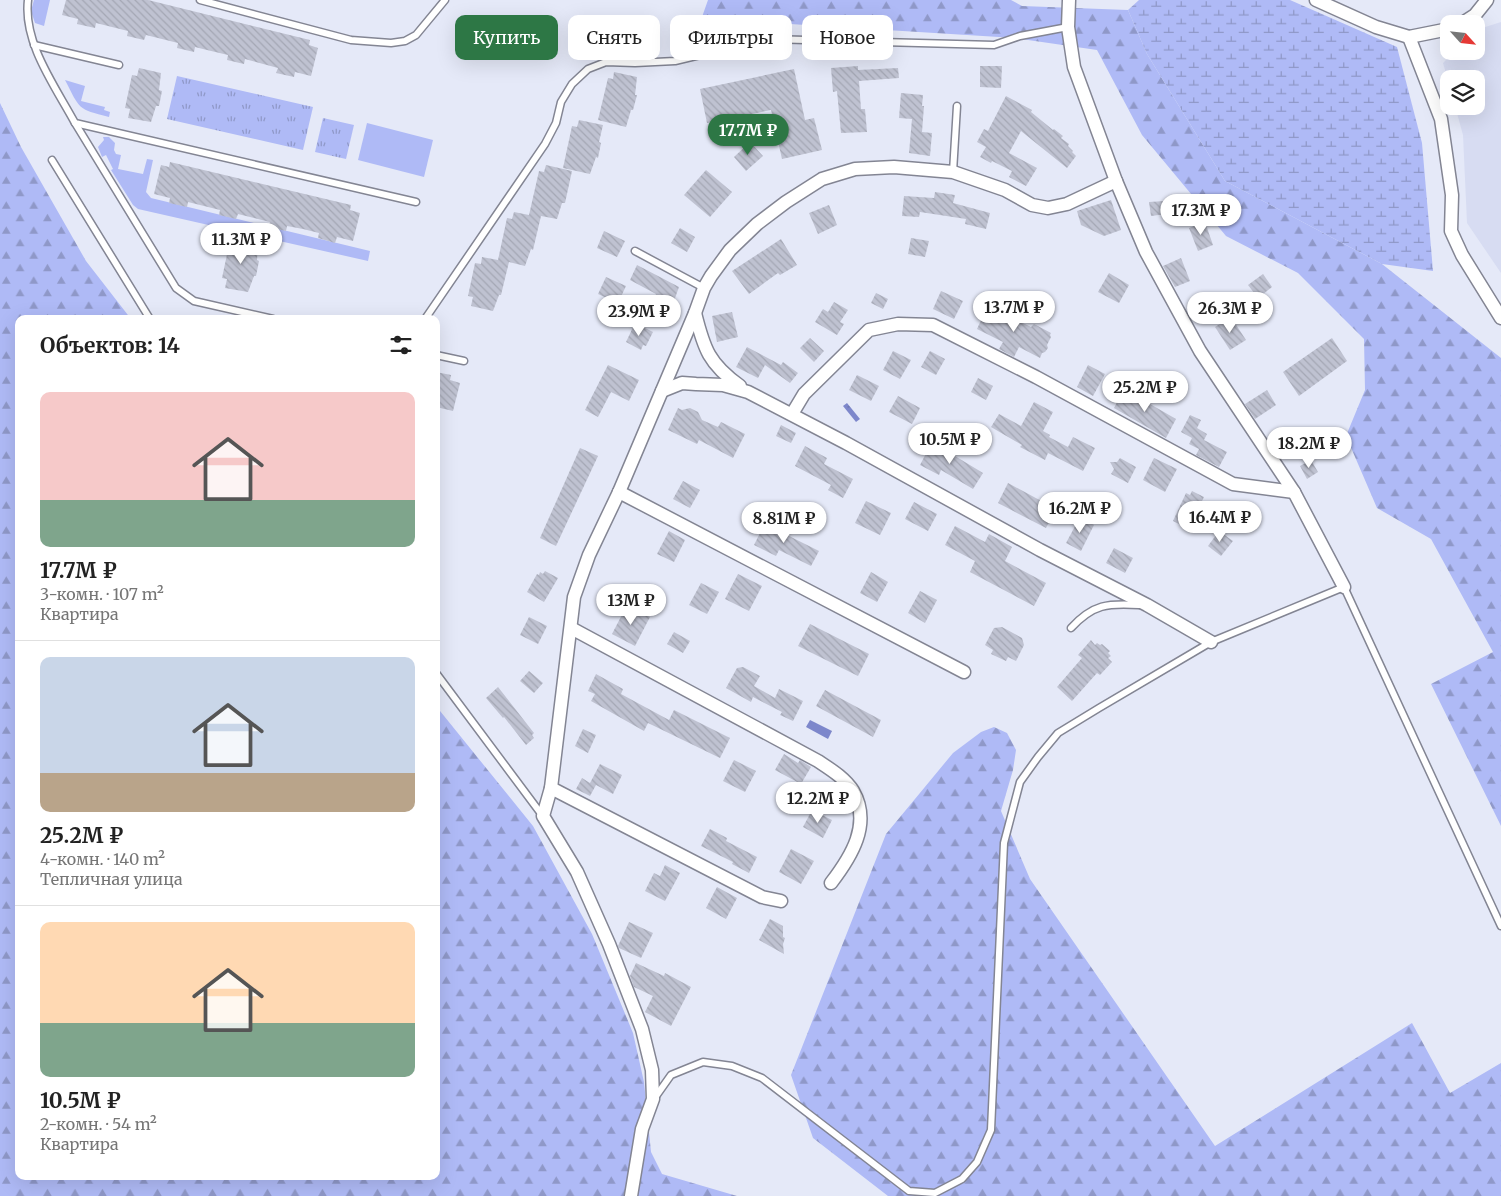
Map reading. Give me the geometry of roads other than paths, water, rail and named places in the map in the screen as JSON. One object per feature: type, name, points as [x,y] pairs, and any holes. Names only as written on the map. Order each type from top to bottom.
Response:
[{"type":"street","points":[[1069,0],[1069,23],[1074,67],[1116,181],[1146,252],[1200,351],[1294,492],[1344,587]]},
{"type":"street","points":[[1316,0],[1376,27],[1409,37],[1440,31]]},
{"type":"street","points":[[1475,15],[1487,0]]},
{"type":"street","points":[[1409,37],[1441,119],[1452,195],[1451,231],[1462,255],[1501,318]]},
{"type":"street","points":[[631,1196],[642,1129],[653,1100],[652,1070],[642,1029],[609,944],[577,872],[543,816],[550,788],[574,597],[589,555],[619,492],[704,288],[730,250],[758,224],[786,202],[822,179],[855,168],[894,167],[953,172],[1004,190],[1032,206],[1048,208],[1067,204],[1116,181]]},
{"type":"street","points":[[695,313],[705,349],[715,364],[725,376],[748,392],[792,414],[1040,550],[1147,605],[1211,642]]},
{"type":"street","points":[[792,414],[804,394],[869,330],[898,324],[933,325],[1036,377],[1233,484],[1294,492]]},
{"type":"street","points":[[662,391],[672,386],[689,383],[723,384],[748,392]]},
{"type":"street","points":[[619,492],[964,672]]},
{"type":"street","points":[[570,628],[818,760],[836,773],[853,790],[861,811],[860,830],[854,848],[831,883]]},
{"type":"street","points":[[550,788],[762,897],[781,901]]},
{"type":"lane","points":[[28,0],[28,22],[34,46],[75,123],[176,288],[194,301],[255,315]]},
{"type":"lane","points":[[200,0],[351,40],[391,44],[405,41],[416,35],[445,0]]},
{"type":"lane","points":[[428,315],[545,144],[556,123],[561,102],[572,84],[588,70],[606,62],[635,64],[675,61],[768,39],[994,45],[1069,23]]},
{"type":"lane","points":[[34,46],[119,65]]},
{"type":"lane","points":[[953,172],[957,106]]},
{"type":"lane","points":[[75,123],[416,202]]},
{"type":"lane","points":[[52,160],[148,315]]},
{"type":"lane","points":[[635,251],[704,288]]},
{"type":"lane","points":[[440,356],[464,361]]},
{"type":"lane","points":[[653,1100],[671,1075],[703,1062],[732,1066],[762,1078],[910,1191],[935,1193],[962,1179],[977,1162],[991,1130],[1004,843],[1020,782],[1058,733],[1211,642],[1344,587],[1501,926]]},
{"type":"lane","points":[[1071,628],[1081,617],[1100,607],[1114,603],[1147,605]]},
{"type":"lane","points":[[440,679],[543,816]]},
{"type":"water","points":[[847,403],[860,419],[856,422],[843,406]]},
{"type":"water","points":[[810,720],[832,731],[828,739],[806,727]]}]
